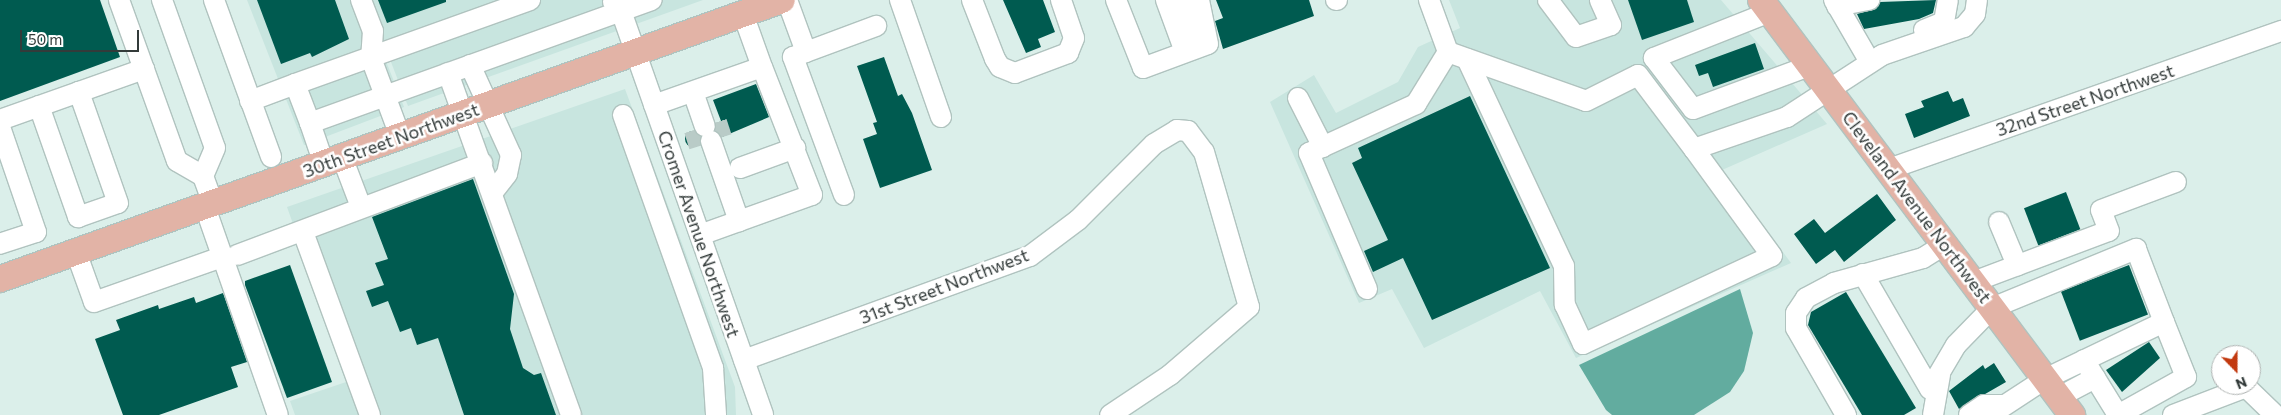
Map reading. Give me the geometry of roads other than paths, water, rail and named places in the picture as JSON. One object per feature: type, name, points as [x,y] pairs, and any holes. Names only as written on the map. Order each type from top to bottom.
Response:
[{"type":"main road","name":"30th Street Northwest","points":[[0,279],[782,0]]},
{"type":"main road","name":"Cleveland Avenue Northwest","points":[[1766,6],[1830,89],[2062,404]]},
{"type":"street","points":[[119,0],[177,161],[203,176]]},
{"type":"street","points":[[162,0],[215,148],[203,176],[209,205],[229,256],[278,415]]},
{"type":"street","points":[[214,0],[271,157]]},
{"type":"street","points":[[361,0],[372,31],[371,58],[400,136]]},
{"type":"street","points":[[250,101],[530,0]]},
{"type":"street","points":[[310,123],[470,65],[616,6],[652,0]]},
{"type":"street","points":[[787,0],[806,52]]},
{"type":"street","points":[[900,0],[941,118]]},
{"type":"street","points":[[972,0],[995,59],[1000,67],[1015,73],[1068,53],[1074,38],[1061,0]]},
{"type":"street","points":[[1116,0],[1143,68],[1196,48]]},
{"type":"street","points":[[1166,0],[1196,48]]},
{"type":"street","points":[[1175,0],[1196,48]]},
{"type":"street","points":[[1183,0],[1196,48]]},
{"type":"street","points":[[1192,0],[1196,48]]},
{"type":"street","points":[[1196,48],[1200,0]]},
{"type":"street","points":[[1429,0],[1564,266],[1566,305],[1583,344],[1772,256],[1638,75],[1586,101],[1457,55]]},
{"type":"street","points":[[1548,0],[1576,37],[1611,25],[1600,0]]},
{"type":"street","points":[[1835,3],[1869,0]]},
{"type":"street","points":[[1942,24],[1949,12],[1948,0]]},
{"type":"street","points":[[1876,59],[1885,42],[1959,18],[1965,0]]},
{"type":"street","points":[[1694,149],[1787,118],[1876,59],[1964,27],[1975,14],[1977,0]]},
{"type":"street","points":[[1835,3],[1876,59]]},
{"type":"street","name":"Cromer Avenue Northwest","points":[[616,6],[635,52],[763,415]]},
{"type":"street","points":[[1766,6],[1654,58],[1693,109],[1812,65]]},
{"type":"street","points":[[700,235],[812,195],[743,14]]},
{"type":"street","points":[[844,195],[793,57],[876,26]]},
{"type":"street","name":"32nd Street Northwest","points":[[1888,169],[2281,31]]},
{"type":"street","points":[[1683,46],[1679,68],[1694,94],[1704,95],[1749,78],[1764,82]]},
{"type":"street","points":[[1367,288],[1309,153],[1416,104],[1457,55]]},
{"type":"street","points":[[470,65],[511,155],[507,174],[494,192]]},
{"type":"street","points":[[654,105],[762,66]]},
{"type":"street","points":[[0,120],[144,69]]},
{"type":"street","points":[[448,73],[494,192],[571,415]]},
{"type":"street","points":[[295,84],[310,123],[361,208]]},
{"type":"street","points":[[39,106],[78,217],[110,206],[118,203],[79,92]]},
{"type":"street","points":[[693,92],[739,221]]},
{"type":"street","points":[[1298,98],[1322,147]]},
{"type":"street","points":[[623,116],[713,368],[716,415]]},
{"type":"street","points":[[0,126],[36,232],[0,244]]},
{"type":"street","name":"31st Street Northwest","points":[[744,360],[1030,256],[1078,220],[1163,137],[1177,130],[1194,134],[1216,186],[1249,307],[1170,375],[1110,415]]},
{"type":"street","points":[[740,168],[795,148]]},
{"type":"street","points":[[76,252],[94,302],[303,232],[361,208],[482,163]]},
{"type":"street","points":[[1973,282],[2109,231],[2101,210],[2176,182]]},
{"type":"street","points":[[1999,222],[2017,265]]},
{"type":"street","points":[[303,232],[370,415]]},
{"type":"street","points":[[1846,415],[1796,328],[1796,313],[1806,298],[1862,274],[1924,258],[1945,244]]},
{"type":"street","points":[[1928,415],[1930,389],[1941,370],[1956,345],[1992,308],[2136,249],[2186,377],[2118,415],[2084,360]]},
{"type":"street","points":[[1862,274],[1930,389]]},
{"type":"street","points":[[2062,404],[2084,360],[2164,322]]},
{"type":"street","points":[[1933,415],[1941,370]]},
{"type":"street","points":[[1968,415],[1984,405],[1998,410],[2062,404],[2095,378]]},
{"type":"street","points":[[2173,415],[2246,387],[2275,415]]},
{"type":"street","points":[[2196,415],[2242,400],[2252,404],[2260,415]]},
{"type":"tunnel","points":[[717,122],[722,137]]},
{"type":"tunnel","points":[[694,130],[699,146]]}]
